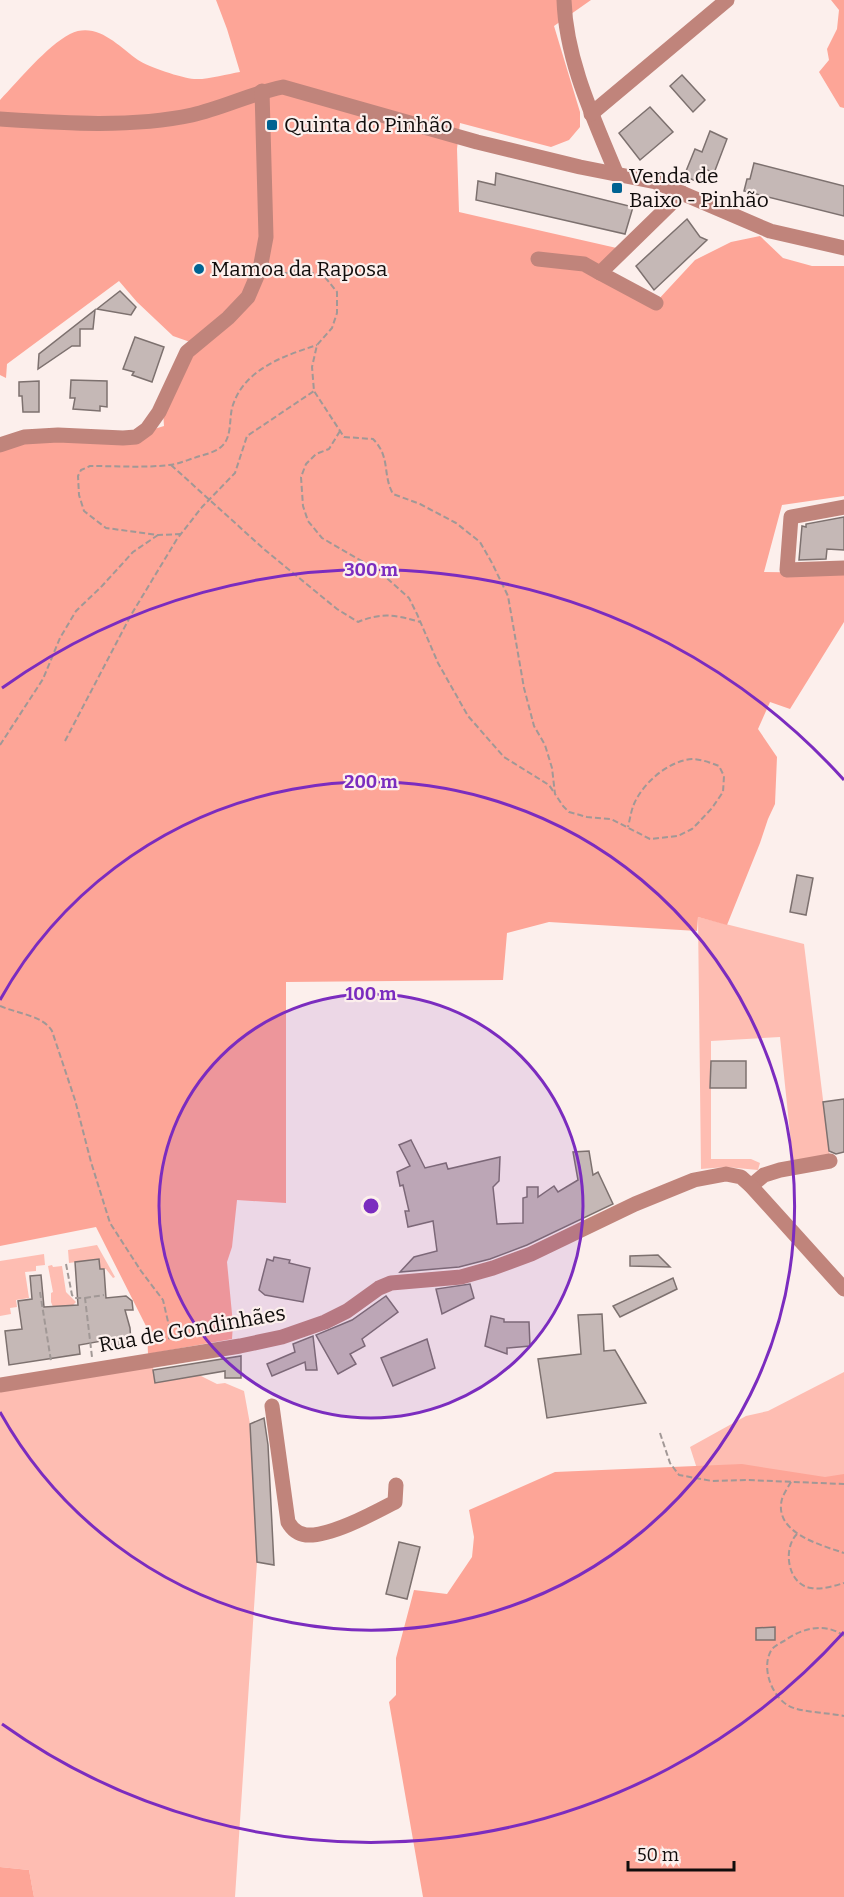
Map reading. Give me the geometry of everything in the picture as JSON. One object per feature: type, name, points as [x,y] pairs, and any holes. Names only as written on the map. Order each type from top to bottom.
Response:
[{"type":"street","points":[[564,0],[565,24],[591,114],[617,174]]},
{"type":"street","points":[[591,114],[727,0]]},
{"type":"street","points":[[0,119],[73,123],[166,119],[194,114],[262,91],[283,87],[477,142],[656,182],[770,231],[844,248]]},
{"type":"street","points":[[0,445],[24,437],[58,435],[136,437],[147,429],[159,412],[187,352],[248,297],[260,269],[266,237],[262,91]]},
{"type":"street","points":[[600,273],[682,193]]},
{"type":"street","points":[[538,259],[584,264],[656,303]]},
{"type":"street","points":[[844,507],[791,517],[787,570],[844,568]]},
{"type":"street","points":[[751,1186],[764,1175],[830,1161]]},
{"type":"street","name":"Rua de Gondinhães","points":[[0,1385],[282,1337],[325,1323],[347,1311],[367,1295],[391,1283],[461,1277],[493,1268],[531,1254],[635,1204],[694,1180],[726,1174],[741,1177],[751,1186],[844,1289]]},
{"type":"street","points":[[273,1406],[288,1522],[298,1533],[304,1535],[323,1533],[378,1511],[395,1502],[396,1485]]},
{"type":"path","points":[[256,281],[299,270],[324,276],[338,292],[338,313],[332,328],[317,345],[312,367],[314,391],[344,437],[373,440],[379,445],[384,452],[387,485],[393,494],[420,504],[456,523],[480,542],[492,562],[508,596],[524,688],[534,726],[545,745],[552,768],[555,794]]},
{"type":"path","points":[[181,534],[158,535],[106,528],[84,510],[79,495],[78,476],[81,470],[90,466],[171,465],[212,453],[222,447],[228,435],[233,407],[240,391],[251,376],[283,356],[317,345]]},
{"type":"path","points":[[65,741],[130,615],[181,534],[235,473],[247,436],[314,391]]},
{"type":"path","points":[[340,431],[329,449],[316,454],[306,464],[301,477],[303,506],[308,521],[322,538],[379,571],[408,598],[438,663],[468,716],[504,757],[549,785],[563,807],[569,812],[587,817],[611,819],[651,839],[678,836],[692,829],[712,808],[723,792],[724,776],[719,766],[692,759],[680,762],[661,772],[641,792],[634,804],[628,827]]},
{"type":"path","points":[[171,465],[265,550],[337,609],[358,622],[391,615],[421,622]]},
{"type":"path","points":[[0,745],[43,678],[60,638],[76,611],[133,552],[158,535]]},
{"type":"path","points":[[0,1006],[49,1024],[75,1100],[110,1223],[163,1300],[169,1326],[169,1357]]},
{"type":"path","points":[[66,1264],[72,1295],[75,1298],[104,1295]]},
{"type":"path","points":[[40,1292],[54,1375]]},
{"type":"path","points":[[85,1298],[93,1369]]},
{"type":"path","points":[[660,1433],[670,1463],[679,1475],[712,1481],[844,1484]]},
{"type":"path","points":[[791,1482],[782,1498],[787,1525],[797,1534],[844,1553]]},
{"type":"path","points":[[797,1534],[789,1553],[791,1569],[798,1582],[813,1589],[844,1583]]},
{"type":"path","points":[[844,1636],[836,1630],[814,1627],[791,1636],[773,1649],[768,1662],[769,1681],[776,1696],[790,1708],[844,1716]]},
{"type":"shaded area","points":[[216,0],[591,0],[554,26],[580,112],[580,127],[569,140],[551,147],[460,123],[457,149],[459,212],[621,249],[607,269],[657,301],[695,260],[731,242],[760,236],[783,258],[812,266],[844,266],[844,496],[782,505],[764,572],[844,573],[844,622],[790,709],[770,702],[758,729],[777,757],[775,804],[727,925],[698,917],[697,931],[549,922],[507,933],[503,980],[286,982],[286,1203],[237,1200],[232,1247],[227,1262],[233,1324],[232,1339],[148,1354],[147,1328],[96,1227],[0,1246],[0,442],[115,441],[164,426],[163,411],[193,343],[173,336],[137,302],[119,281],[7,364],[6,378],[0,375],[0,100],[61,39],[80,31],[98,33],[107,37],[143,63],[182,77],[211,78],[240,72]]},
{"type":"shaded area","points":[[831,0],[844,0],[844,108],[840,107],[819,72],[829,60],[827,49],[837,29],[839,10]]},
{"type":"shaded area","points":[[698,917],[804,944],[830,1157],[793,1162],[780,1037],[711,1041],[711,1159],[751,1159],[760,1163],[758,1170],[726,1167],[701,1169]]},
{"type":"shaded area","points":[[97,1245],[115,1277],[113,1278],[106,1269],[100,1269],[99,1259],[69,1263],[68,1250]]},
{"type":"shaded area","points":[[44,1254],[45,1265],[36,1266],[36,1271],[25,1272],[29,1298],[16,1300],[17,1307],[10,1308],[11,1314],[0,1316],[0,1261]]},
{"type":"shaded area","points":[[48,1266],[53,1267],[62,1266],[66,1292],[76,1302],[73,1305],[53,1307],[51,1293],[53,1292]]},
{"type":"shaded area","points":[[153,1367],[155,1383],[199,1375],[217,1384],[225,1383],[244,1391],[250,1424],[257,1562],[235,1897],[34,1897],[29,1870],[0,1867],[0,1392]]},
{"type":"shaded area","points":[[844,1372],[844,1478],[699,1475],[690,1447],[746,1416],[768,1411]]},
{"type":"shaded area","points":[[742,1464],[825,1477],[844,1474],[844,1897],[423,1897],[389,1702],[396,1695],[396,1658],[414,1590],[447,1594],[472,1557],[474,1537],[469,1510],[555,1472]]},
{"type":"shaded area","points":[[0,1867],[29,1870],[34,1897],[0,1897]]},
{"type":"building","points":[[682,75],[705,100],[693,112],[670,86]]},
{"type":"building","points":[[650,107],[673,132],[640,160],[619,133]]},
{"type":"building","points":[[710,131],[727,139],[714,173],[703,168],[698,182],[684,176],[695,149],[702,152]]},
{"type":"building","points":[[754,163],[844,186],[844,216],[744,191]]},
{"type":"building","points":[[496,173],[633,207],[625,234],[476,200],[478,181],[495,185]]},
{"type":"building","points":[[687,219],[700,237],[707,240],[654,290],[636,266]]},
{"type":"building","points":[[120,291],[136,307],[131,315],[97,309]]},
{"type":"building","points":[[95,310],[93,329],[80,329],[80,346],[72,346],[38,369],[39,354]]},
{"type":"building","points":[[135,337],[164,347],[152,382],[123,369]]},
{"type":"building","points":[[71,380],[107,381],[107,407],[100,406],[100,411],[73,409],[75,398],[70,398]]},
{"type":"building","points":[[39,381],[39,412],[23,412],[22,396],[19,396],[19,382]]},
{"type":"building","points":[[844,517],[844,550],[827,549],[826,559],[799,560],[802,526],[806,527],[806,524]]},
{"type":"building","points":[[797,875],[813,878],[806,915],[790,912]]},
{"type":"building","points":[[711,1061],[746,1061],[746,1088],[710,1088]]},
{"type":"building","points":[[844,1099],[844,1152],[836,1154],[829,1151],[823,1102]]},
{"type":"building","points":[[411,1140],[425,1168],[446,1163],[448,1169],[500,1157],[499,1181],[493,1187],[497,1224],[523,1223],[523,1198],[527,1197],[527,1187],[538,1187],[538,1197],[554,1186],[558,1192],[578,1180],[573,1152],[589,1151],[593,1175],[598,1172],[613,1204],[527,1245],[490,1259],[459,1267],[400,1272],[414,1257],[437,1251],[433,1221],[408,1227],[405,1211],[409,1211],[403,1185],[400,1186],[397,1172],[410,1166],[399,1145]]},
{"type":"building","points":[[658,1255],[670,1267],[630,1266],[630,1256]]},
{"type":"building","points":[[274,1257],[290,1260],[289,1263],[310,1268],[303,1302],[265,1295],[259,1290],[267,1259],[273,1261]]},
{"type":"building","points":[[99,1259],[100,1269],[104,1269],[106,1298],[126,1296],[132,1301],[133,1310],[125,1310],[131,1343],[108,1347],[107,1340],[79,1345],[80,1354],[9,1365],[5,1331],[22,1329],[18,1301],[32,1299],[30,1276],[41,1275],[44,1307],[78,1305],[75,1262]]},
{"type":"building","points":[[673,1278],[677,1289],[620,1317],[613,1306]]},
{"type":"building","points":[[470,1284],[474,1298],[442,1314],[436,1289]]},
{"type":"building","points":[[386,1296],[398,1312],[362,1339],[365,1346],[350,1354],[356,1364],[338,1374],[316,1335],[352,1320]]},
{"type":"building","points":[[602,1314],[604,1351],[615,1350],[646,1403],[547,1418],[538,1359],[581,1354],[578,1315]]},
{"type":"building","points":[[491,1316],[504,1319],[504,1322],[529,1322],[530,1346],[507,1348],[507,1354],[485,1346]]},
{"type":"building","points":[[313,1336],[317,1370],[306,1370],[305,1362],[272,1376],[267,1364],[295,1352],[293,1344]]},
{"type":"building","points":[[427,1339],[435,1368],[393,1386],[381,1358]]},
{"type":"building","points":[[241,1356],[241,1378],[225,1378],[225,1371],[155,1383],[153,1370]]},
{"type":"building","points":[[264,1418],[268,1445],[274,1565],[257,1562],[250,1424]]},
{"type":"building","points":[[399,1542],[420,1547],[407,1599],[386,1594]]},
{"type":"building","points":[[775,1627],[775,1640],[756,1640],[756,1628]]},
{"type":"place","name":"Quinta do Pinhão","points":[[272,125]]},
{"type":"place","name":"Venda de Baixo - Pinhão","points":[[617,188]]},
{"type":"place","name":"Mamoa da Raposa","points":[[199,269]]}]
